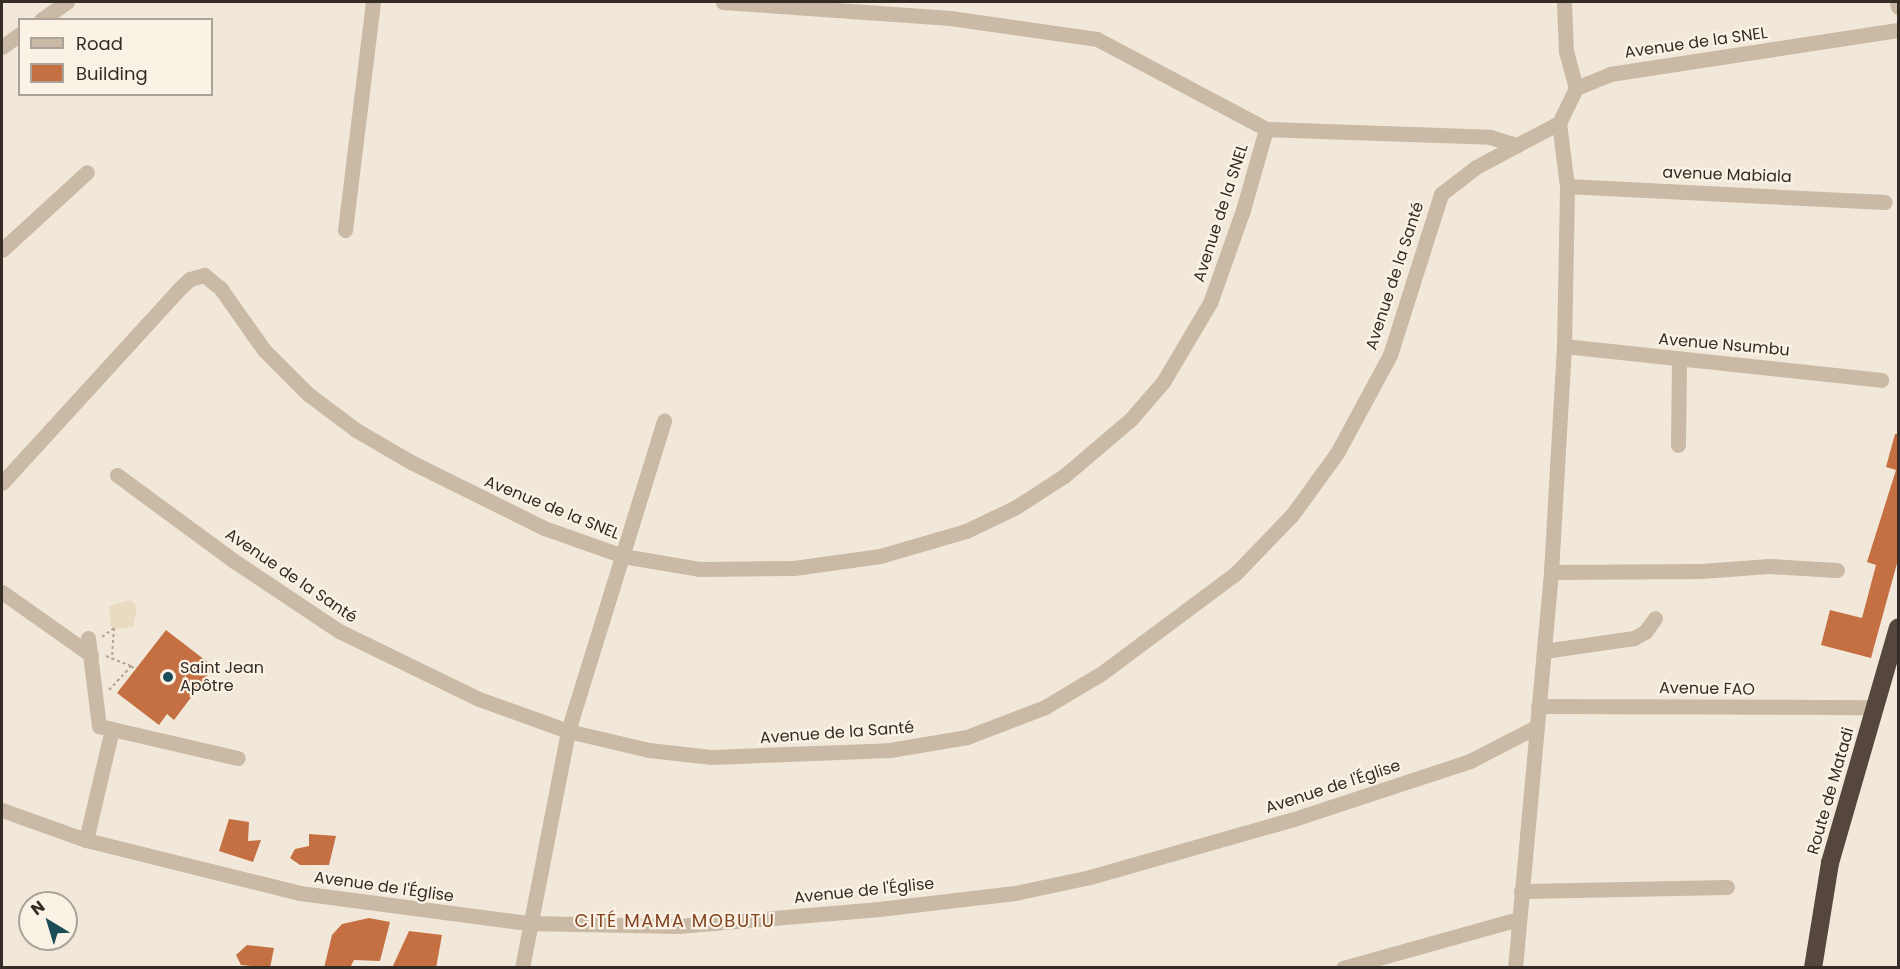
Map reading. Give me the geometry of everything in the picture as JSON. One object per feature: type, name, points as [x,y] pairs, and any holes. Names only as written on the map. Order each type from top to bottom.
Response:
[{"type":"highway","name":"Route de Matadi","points":[[1813,967],[1830,863],[1899,628]]},
{"type":"street","points":[[44,18],[67,2]]},
{"type":"street","points":[[345,230],[373,2]]},
{"type":"street","points":[[723,2],[950,18],[1097,39],[1266,129]]},
{"type":"street","points":[[1515,968],[1551,572],[1563,346],[1567,186],[1559,123],[1576,88],[1566,51],[1564,2]]},
{"type":"street","points":[[1897,2],[1899,7]]},
{"type":"street","name":"Avenue de la SNEL","points":[[1576,88],[1610,74],[1899,30]]},
{"type":"street","points":[[2,47],[18,35]]},
{"type":"street","points":[[1517,144],[1559,123]]},
{"type":"street","name":"Avenue de la SNEL","points":[[2,483],[178,290],[190,279],[204,275],[221,289],[264,350],[308,394],[356,430],[476,496],[544,528],[623,556],[699,569],[794,568],[880,556],[966,531],[1016,507],[1065,476],[1131,419],[1163,382],[1196,329],[1223,272],[1266,129],[1490,137],[1517,144]]},
{"type":"street","name":"Avenue de la Santé","points":[[117,475],[234,561],[339,631],[479,699],[568,731],[649,750],[711,757],[891,750],[967,737],[1045,706],[1102,673],[1234,574],[1292,515],[1337,453],[1384,366],[1415,286],[1441,194],[1476,167],[1517,144]]},
{"type":"street","points":[[2,250],[87,172]]},
{"type":"street","name":"avenue Mabiala","points":[[1567,186],[1884,202]]},
{"type":"street","name":"Avenue Nsumbu","points":[[1563,346],[1881,380]]},
{"type":"street","points":[[1678,445],[1679,360]]},
{"type":"street","points":[[522,968],[528,923],[568,731],[664,420]]},
{"type":"street","points":[[1551,572],[1701,571],[1769,566],[1837,570]]},
{"type":"street","points":[[2,592],[91,655]]},
{"type":"street","points":[[1544,651],[1634,639],[1645,632],[1655,618]]},
{"type":"street","points":[[88,638],[99,726],[238,758]]},
{"type":"street","name":"Avenue FAO","points":[[1538,706],[1875,707]]},
{"type":"street","name":"Avenue de l'Église","points":[[2,810],[86,840],[300,893],[528,923],[678,926],[879,909],[1015,892],[1090,877],[1294,819],[1470,761],[1536,728]]},
{"type":"street","points":[[86,840],[112,729]]},
{"type":"street","points":[[1521,891],[1727,887]]},
{"type":"street","points":[[1343,968],[1519,920]]},
{"type":"path","points":[[88,638],[103,637],[114,628],[112,658]]},
{"type":"path","points":[[91,655],[112,658],[135,669]]},
{"type":"path","points":[[106,699],[105,689],[112,690],[131,666]]},
{"type":"shaded area","points":[[131,600],[137,606],[133,627],[115,629],[111,626],[109,606]]},
{"type":"building","points":[[1895,434],[1899,434],[1899,556],[1871,658],[1821,645],[1830,610],[1862,618],[1876,565],[1867,562],[1896,470],[1886,467]]},
{"type":"building","name":"Saint Jean Apôtre","points":[[166,630],[214,667],[174,720],[167,714],[159,725],[117,693]]},
{"type":"building","points":[[229,819],[249,822],[248,841],[261,840],[253,862],[219,851]]},
{"type":"building","points":[[309,834],[336,836],[329,865],[300,865],[290,858],[295,849],[309,846]]},
{"type":"building","points":[[369,918],[390,922],[380,961],[354,960],[350,968],[324,968],[332,935],[342,924]]},
{"type":"building","points":[[409,931],[442,935],[436,968],[392,968]]},
{"type":"building","points":[[247,945],[274,948],[270,968],[241,965],[236,955]]},
{"type":"place","name":"Saint Jean Apôtre","points":[[168,677]]},
{"type":"district","name":"CITÉ MAMA MOBUTU","points":[[675,921]]}]
